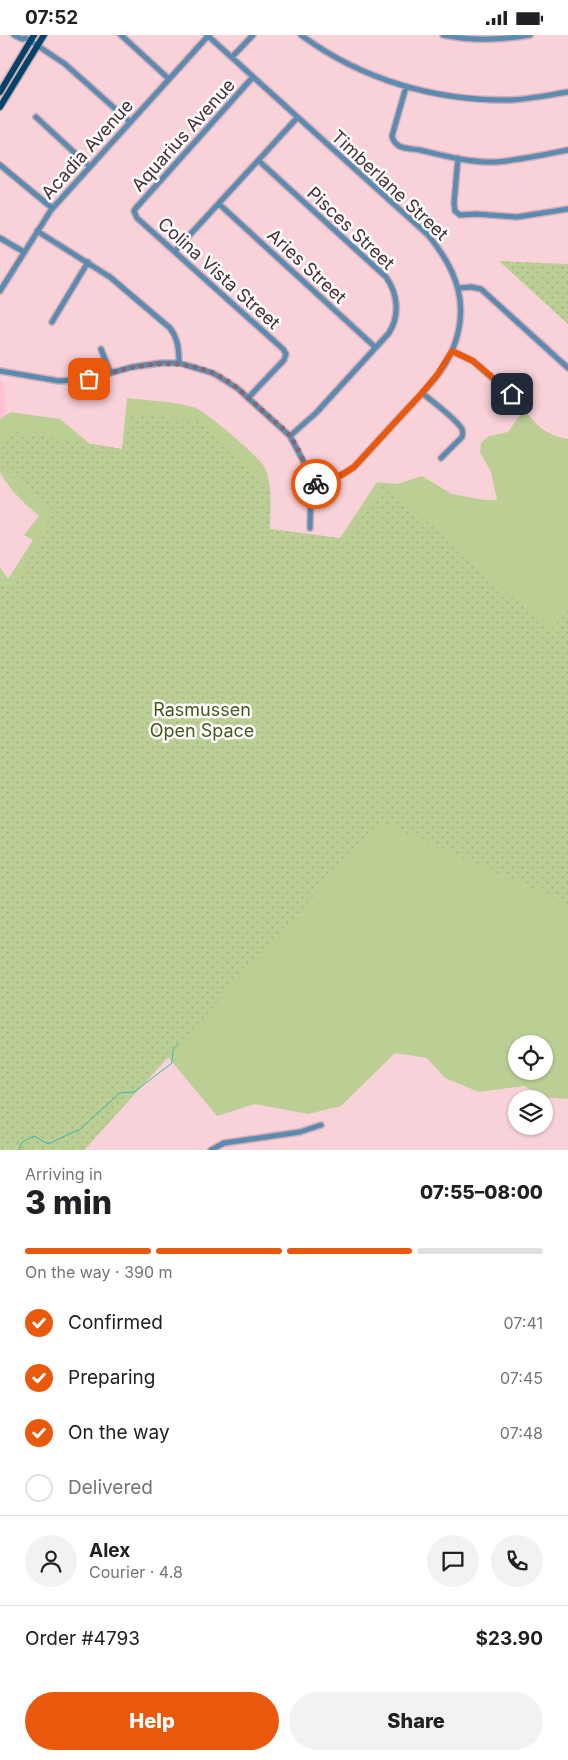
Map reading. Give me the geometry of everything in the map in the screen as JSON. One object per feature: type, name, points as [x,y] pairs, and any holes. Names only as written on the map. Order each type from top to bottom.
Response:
[{"type":"main road","points":[[0,107],[44,35]]},
{"type":"main road","points":[[0,92],[29,37]]},
{"type":"street","points":[[14,35],[22,39],[29,37],[66,64],[130,122]]},
{"type":"street","points":[[121,35],[169,79]]},
{"type":"street","name":"Acadia Avenue","points":[[0,291],[52,208],[208,35]]},
{"type":"street","name":"Timberlane Street","points":[[208,35],[428,235],[442,252],[452,270],[458,288],[461,311],[458,332],[452,351],[437,375],[354,467],[330,481],[312,485]]},
{"type":"street","points":[[232,57],[253,35]]},
{"type":"street","points":[[300,35],[350,65],[406,87],[439,95],[504,99],[532,98],[568,92]]},
{"type":"street","points":[[444,35],[485,39],[530,35]]},
{"type":"street","name":"Aquarius Avenue","points":[[134,211],[254,77]]},
{"type":"street","points":[[406,87],[392,134],[392,140],[400,147],[458,159],[495,162],[568,150]]},
{"type":"street","points":[[36,117],[90,167]]},
{"type":"street","points":[[175,251],[298,118]]},
{"type":"street","points":[[458,159],[454,203],[456,211],[460,215],[476,214],[517,217],[568,209]]},
{"type":"street","name":"Pisces Street","points":[[258,161],[386,277],[392,286],[396,309],[394,325],[376,347],[316,413],[290,437]]},
{"type":"street","points":[[0,165],[52,208]]},
{"type":"street","name":"Aries Street","points":[[219,204],[376,347]]},
{"type":"street","name":"Colina Vista Street","points":[[134,211],[137,218],[283,349],[286,354],[284,361],[248,398]]},
{"type":"street","points":[[37,231],[88,262],[125,289],[170,328],[176,336],[179,349],[179,363]]},
{"type":"street","points":[[0,238],[24,253]]},
{"type":"street","points":[[52,322],[88,262]]},
{"type":"street","points":[[458,288],[471,287],[481,289],[568,368]]},
{"type":"street","points":[[101,349],[110,373]]},
{"type":"street","points":[[452,351],[473,361],[512,394]]},
{"type":"street","points":[[0,371],[59,381],[75,381],[132,367],[161,363],[179,363],[214,373],[237,388],[290,437],[308,470],[312,485],[310,528]]},
{"type":"street","points":[[422,393],[455,422],[463,433],[462,437],[441,458]]},
{"type":"street","points":[[211,1150],[224,1143],[300,1132],[321,1125]]},
{"type":"shaded area","points":[[0,381],[3,382],[7,416],[0,445]]},
{"type":"green space","points":[[499,261],[568,264],[568,324]]},
{"type":"green space","name":"Rasmussen Open Space","points":[[127,398],[196,408],[233,436],[262,463],[268,475],[270,490],[270,529],[340,538],[377,482],[397,484],[422,476],[452,494],[485,500],[497,500],[491,472],[480,452],[481,443],[489,436],[508,432],[524,410],[543,429],[553,435],[568,439],[568,1099],[553,1098],[553,1090],[531,1090],[524,1086],[479,1092],[445,1078],[427,1058],[395,1053],[341,1106],[308,1114],[255,1104],[217,1116],[168,1057],[84,1150],[0,1150],[0,567],[8,579],[33,540],[24,535],[39,516],[12,490],[0,472],[0,419],[11,412],[60,419],[90,444],[122,449]]},
{"type":"green space","name":"Rasmussen Open Space","points":[[132,413],[199,421],[270,488],[270,529],[345,539],[384,484],[550,630],[568,611],[568,904],[381,822],[84,1150],[0,1150],[0,586],[14,583],[46,531],[49,510],[0,466],[0,450],[13,431],[122,449]]},
{"type":"waterway","points":[[19,1150],[22,1142],[34,1136],[48,1144],[80,1129],[120,1093],[134,1092],[172,1063],[173,1050],[178,1044]]},
{"type":"way so far","points":[[89,379],[132,367],[161,363],[179,363],[214,373],[237,388],[290,437],[308,470],[312,485],[316,484]]},
{"type":"route","points":[[316,484],[330,481],[354,467],[422,393],[446,363],[452,351],[473,361],[512,394]]}]
